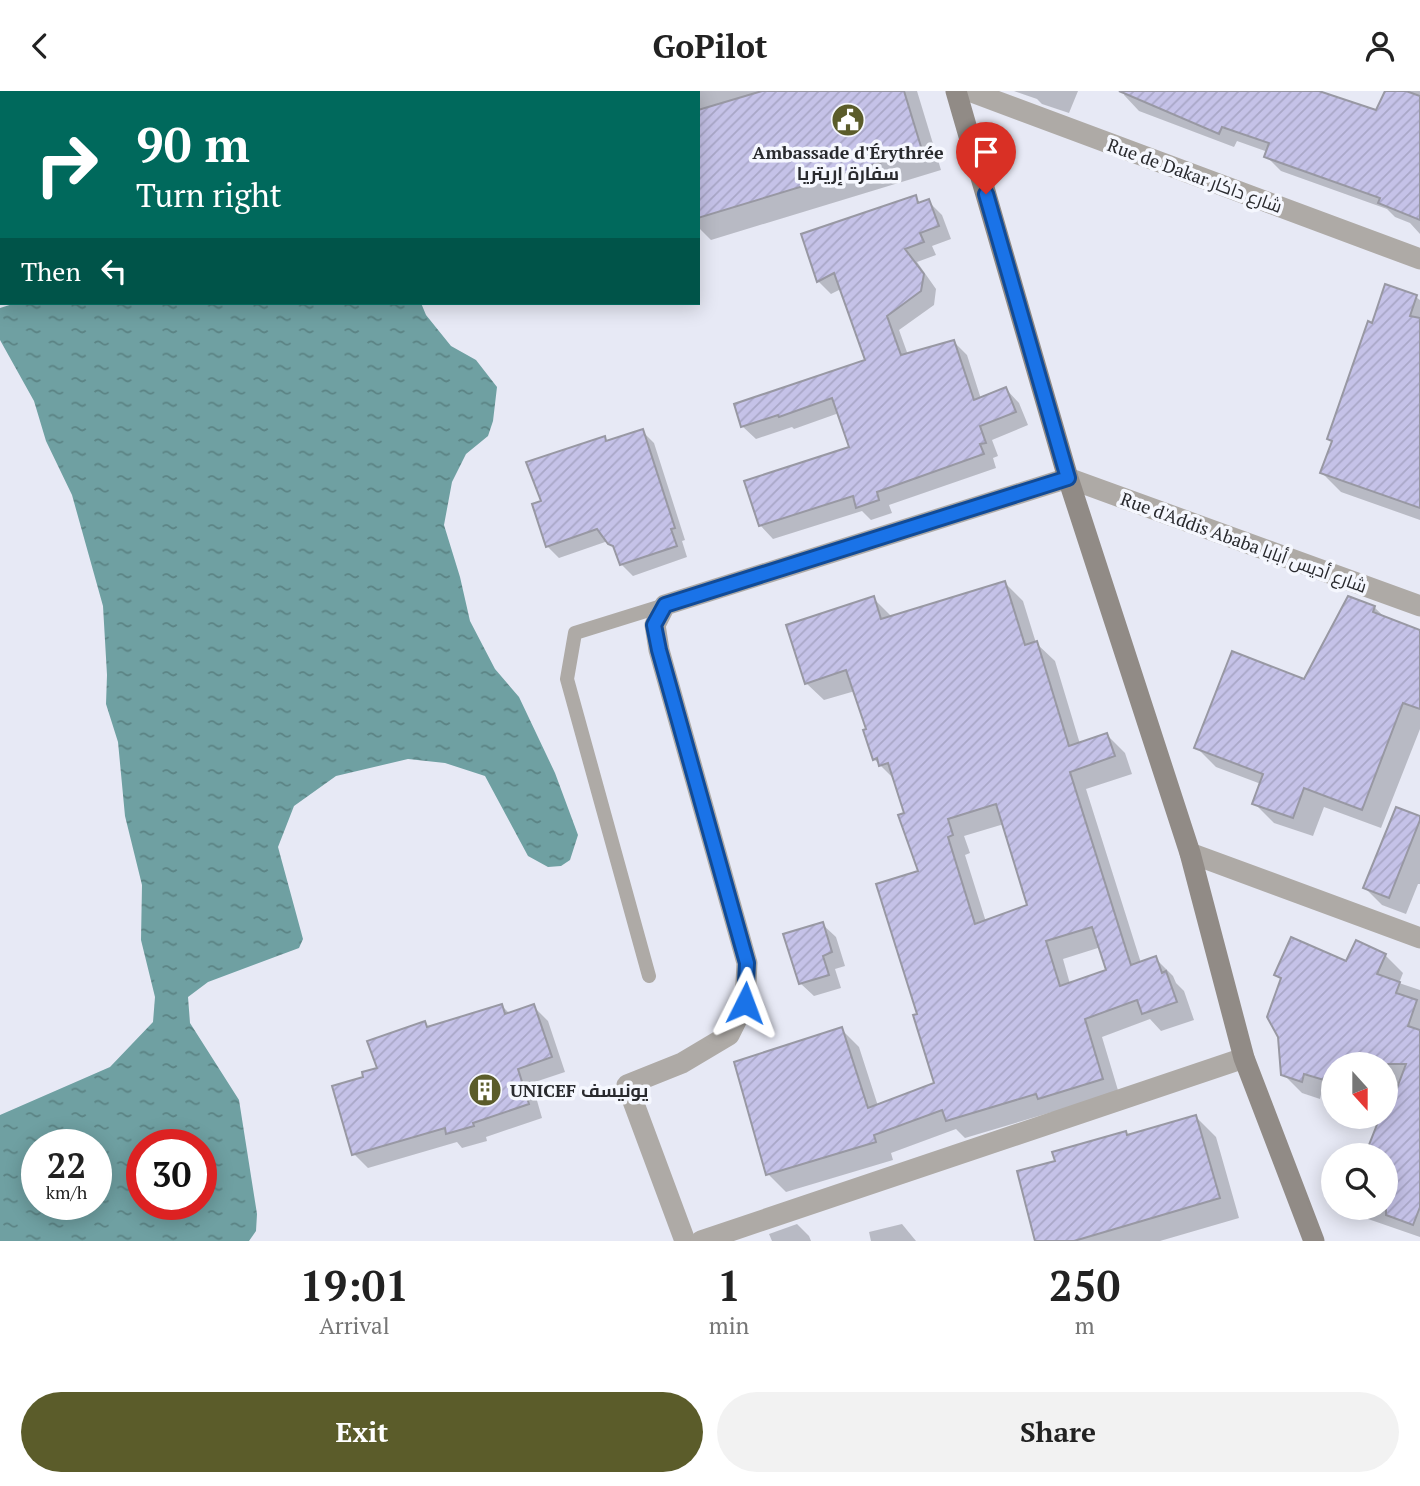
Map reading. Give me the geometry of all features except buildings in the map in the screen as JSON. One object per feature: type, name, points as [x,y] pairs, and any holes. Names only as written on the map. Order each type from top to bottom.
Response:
[{"type":"street","points":[[956,91],[1068,478],[1190,853],[1244,1058],[1314,1241]]},
{"type":"street","name":"Rue de Dakar شارع داكار","points":[[969,91],[1420,259]]},
{"type":"street","points":[[685,1241],[627,1085],[682,1063],[729,1035],[745,1003],[747,963],[654,625],[665,605],[1068,478]]},
{"type":"street","name":"Rue d'Addis Ababa شارع أديس أبابا","points":[[1068,478],[1420,606]]},
{"type":"street","points":[[1190,853],[1420,938]]},
{"type":"street","points":[[701,1241],[1244,1058]]},
{"type":"lane","points":[[649,976],[567,680],[575,633],[665,605]]},
{"type":"water","points":[[10,305],[422,305],[426,315],[451,346],[476,360],[497,387],[493,421],[488,436],[466,454],[452,482],[444,525],[470,621],[495,669],[519,697],[555,773],[578,835],[570,860],[561,866],[548,867],[528,856],[485,776],[445,763],[408,759],[336,776],[294,806],[278,847],[303,939],[299,948],[208,982],[188,997],[190,1023],[239,1100],[257,1214],[256,1231],[249,1241],[0,1241],[0,1115],[110,1067],[153,1022],[155,997],[141,940],[142,885],[125,816],[118,742],[106,704],[103,606],[72,495],[46,441],[34,401],[0,340],[0,308]]},
{"type":"place","name":"Ambassade d'Érythrée سفارة إريتريا","points":[[848,120]]},
{"type":"place","name":"UNICEF يونيسف","points":[[485,1090]]},
{"type":"route","points":[[745,1003],[747,963],[682,740],[654,625],[665,605],[1068,478],[986,194]]}]
